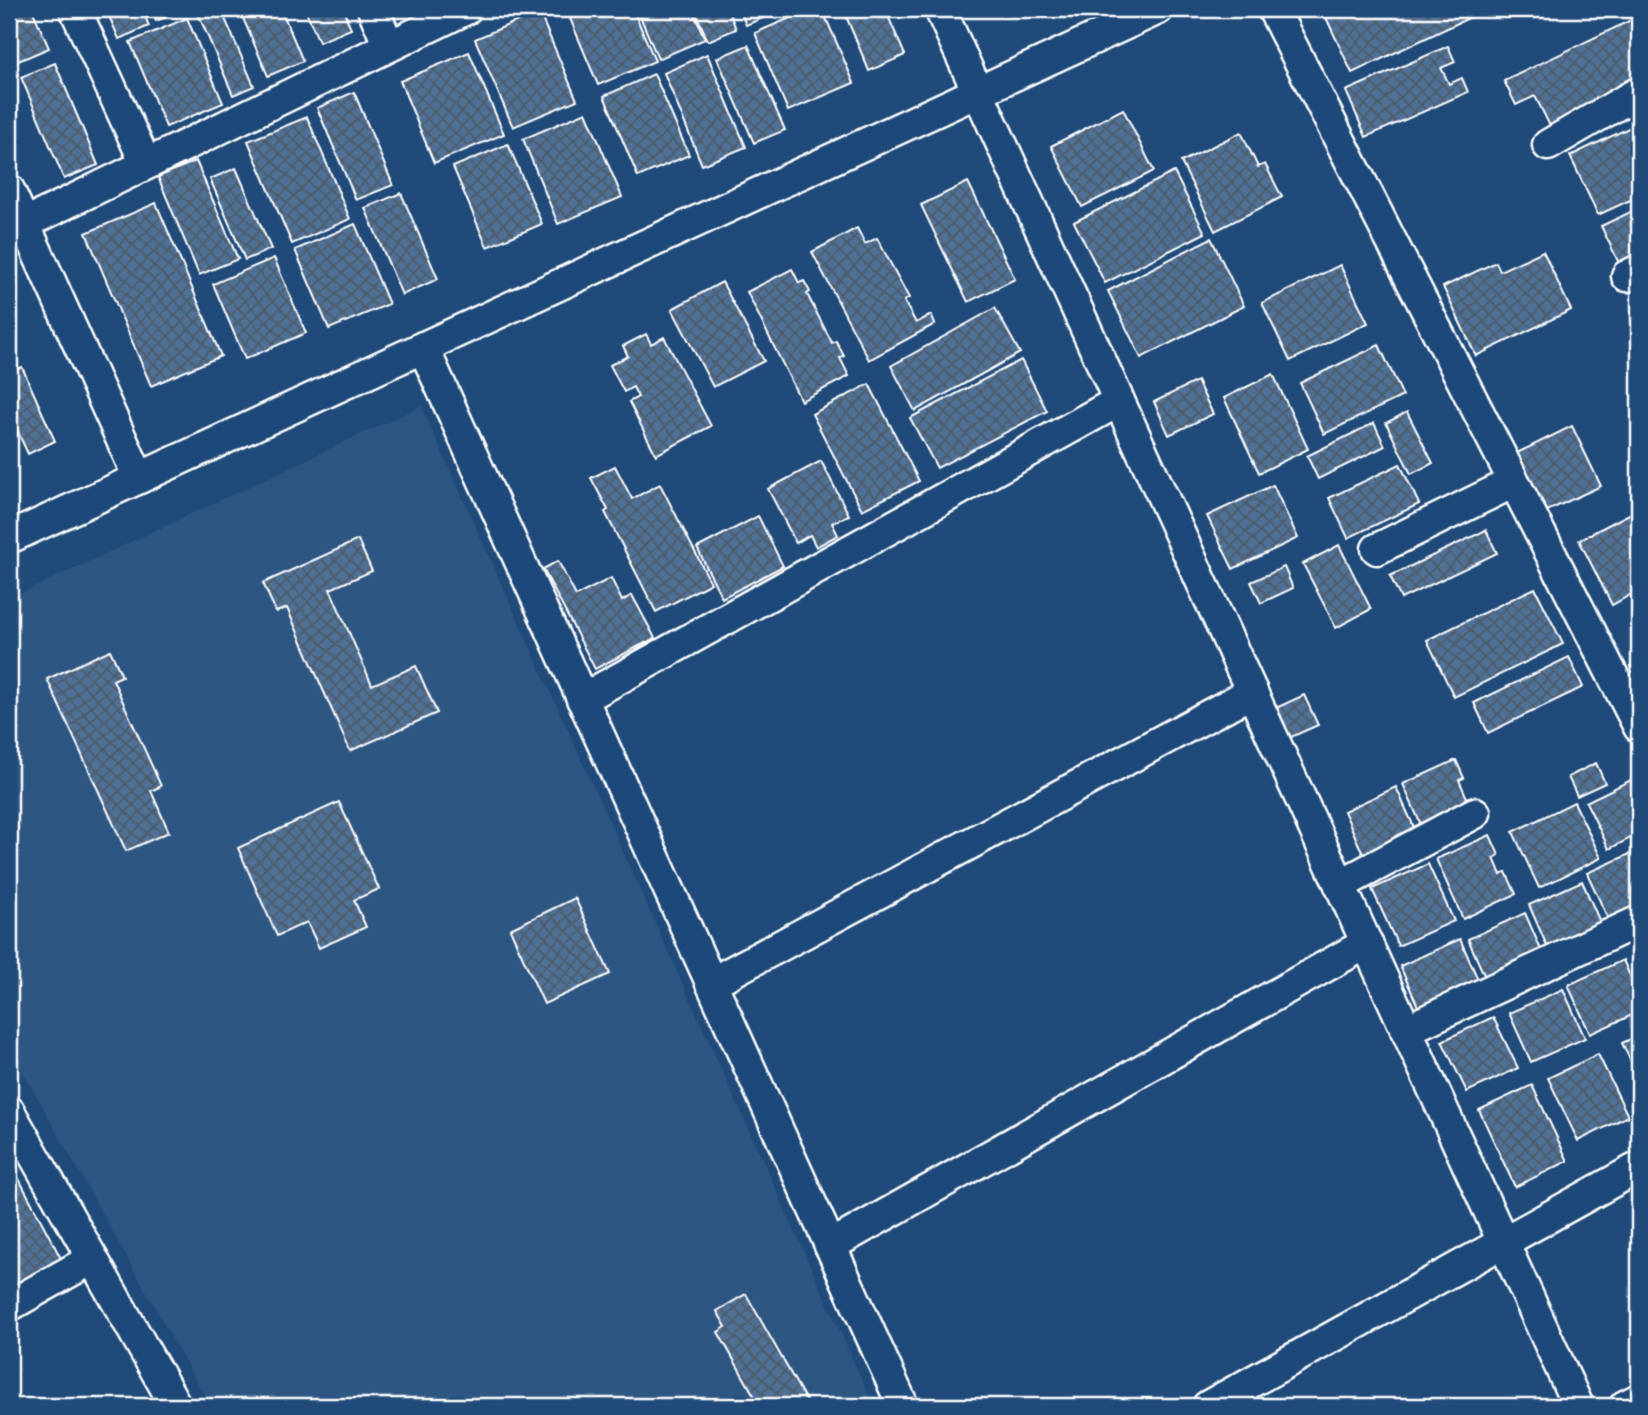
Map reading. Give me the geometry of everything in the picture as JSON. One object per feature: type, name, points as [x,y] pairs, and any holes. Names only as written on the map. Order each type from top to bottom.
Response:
[{"type":"street","points":[[75,9],[146,164]]},
{"type":"street","points":[[373,9],[390,46]]},
{"type":"street","points":[[16,227],[466,9]]},
{"type":"street","points":[[940,9],[1578,1406]]},
{"type":"street","points":[[9,538],[1158,9]]},
{"type":"street","points":[[1273,9],[1639,727]]},
{"type":"street","points":[[1548,145],[1639,92]]},
{"type":"street","points":[[9,190],[16,227],[139,478]]},
{"type":"street","points":[[423,347],[903,1406]]},
{"type":"street","points":[[582,699],[1119,401]]},
{"type":"street","points":[[1377,549],[1514,482]]},
{"type":"street","points":[[711,983],[1252,692]]},
{"type":"street","points":[[1340,886],[1475,813]]},
{"type":"street","points":[[1406,1030],[1639,921]]},
{"type":"street","points":[[830,1246],[1367,943]]},
{"type":"street","points":[[9,1111],[176,1406]]},
{"type":"street","points":[[1208,1406],[1639,1167]]},
{"type":"street","points":[[9,1306],[92,1259]]},
{"type":"street","points":[[1625,1406],[1639,1399]]},
{"type":"shaded area","points":[[421,406],[874,1406],[210,1406],[9,1047],[9,599]]},
{"type":"building","points":[[9,9],[32,9],[49,48],[9,65]]},
{"type":"building","points":[[106,9],[142,9],[149,26],[119,39]]},
{"type":"building","points":[[151,9],[178,9],[180,12],[156,21]]},
{"type":"building","points":[[221,9],[254,86],[233,95],[199,16]]},
{"type":"building","points":[[239,9],[281,9],[303,61],[268,76]]},
{"type":"building","points":[[305,9],[343,9],[351,29],[319,42]]},
{"type":"building","points":[[566,9],[633,9],[655,61],[598,85]]},
{"type":"building","points":[[637,9],[692,9],[705,39],[658,59]]},
{"type":"building","points":[[694,9],[728,9],[736,29],[708,41]]},
{"type":"building","points":[[739,9],[784,9],[746,25]]},
{"type":"building","points":[[811,9],[822,9],[854,83],[788,111],[755,33]]},
{"type":"building","points":[[843,9],[885,9],[905,55],[869,71]]},
{"type":"building","points":[[1322,9],[1472,9],[1475,15],[1352,73]]},
{"type":"building","points":[[539,12],[577,100],[513,127],[475,39]]},
{"type":"building","points":[[187,18],[223,103],[166,127],[130,42]]},
{"type":"building","points":[[1631,20],[1639,37],[1639,103],[1558,142],[1535,96],[1516,105],[1504,81]]},
{"type":"building","points":[[748,45],[785,130],[754,143],[717,58]]},
{"type":"building","points":[[1448,46],[1455,62],[1441,68],[1449,84],[1462,78],[1468,92],[1366,137],[1346,91]]},
{"type":"building","points":[[469,52],[504,134],[434,163],[400,81]]},
{"type":"building","points":[[707,54],[746,147],[702,165],[664,73]]},
{"type":"building","points":[[55,63],[98,165],[64,179],[21,77]]},
{"type":"building","points":[[654,74],[689,155],[638,177],[604,96]]},
{"type":"building","points":[[354,92],[393,185],[356,200],[317,108]]},
{"type":"building","points":[[1123,109],[1154,171],[1082,207],[1051,146]]},
{"type":"building","points":[[586,112],[622,197],[558,224],[523,139]]},
{"type":"building","points":[[307,117],[350,219],[292,244],[248,141]]},
{"type":"building","points":[[1639,123],[1639,196],[1598,215],[1570,156]]},
{"type":"building","points":[[1241,132],[1258,167],[1265,164],[1282,197],[1215,231],[1181,162]]},
{"type":"building","points":[[508,144],[542,224],[487,247],[453,167]]},
{"type":"building","points":[[196,161],[238,259],[199,275],[158,177]]},
{"type":"building","points":[[236,168],[271,249],[245,260],[210,179]]},
{"type":"building","points":[[1174,172],[1205,233],[1105,283],[1074,222]]},
{"type":"building","points":[[968,182],[1015,279],[968,302],[921,205]]},
{"type":"building","points":[[401,193],[438,279],[402,295],[365,208]]},
{"type":"building","points":[[156,203],[221,356],[151,386],[86,233]]},
{"type":"building","points":[[1639,208],[1639,284],[1631,288],[1601,226]]},
{"type":"building","points":[[355,224],[389,304],[329,329],[295,250]]},
{"type":"building","points":[[857,228],[865,244],[877,238],[909,298],[904,301],[916,323],[931,315],[935,324],[869,360],[812,252]]},
{"type":"building","points":[[1211,238],[1244,306],[1141,358],[1108,291]]},
{"type":"building","points":[[1543,251],[1571,310],[1476,356],[1443,287],[1496,262],[1500,271]]},
{"type":"building","points":[[274,258],[306,333],[245,359],[213,284]]},
{"type":"building","points":[[1340,265],[1368,323],[1290,361],[1262,303]]},
{"type":"building","points":[[792,269],[799,283],[804,281],[810,292],[807,294],[832,343],[836,341],[844,356],[840,358],[849,376],[801,401],[747,292]]},
{"type":"building","points":[[722,282],[764,361],[713,387],[672,309]]},
{"type":"building","points":[[995,308],[1020,353],[915,411],[891,366]]},
{"type":"building","points":[[646,334],[651,344],[664,337],[711,426],[656,455],[629,402],[638,397],[633,387],[624,392],[610,365],[628,356],[623,346]]},
{"type":"building","points":[[1379,345],[1403,396],[1324,434],[1300,383]]},
{"type":"building","points":[[1021,360],[1047,411],[937,468],[910,418]]},
{"type":"building","points":[[22,367],[55,441],[28,454],[9,413],[9,373]]},
{"type":"building","points":[[1273,374],[1308,449],[1259,473],[1224,398]]},
{"type":"building","points":[[1197,381],[1213,414],[1169,435],[1154,402]]},
{"type":"building","points":[[869,384],[919,481],[862,510],[812,414]]},
{"type":"building","points":[[1407,412],[1433,463],[1411,474],[1386,423]]},
{"type":"building","points":[[1374,423],[1385,446],[1318,479],[1307,456]]},
{"type":"building","points":[[1572,426],[1601,486],[1545,512],[1517,453]]},
{"type":"building","points":[[821,461],[849,515],[832,523],[838,535],[816,547],[810,535],[796,543],[768,489]]},
{"type":"building","points":[[1400,464],[1419,504],[1348,538],[1329,498]]},
{"type":"building","points":[[615,466],[632,499],[660,484],[711,583],[656,612],[605,512],[608,510],[591,478]]},
{"type":"building","points":[[1273,485],[1298,538],[1233,569],[1207,516]]},
{"type":"building","points":[[1639,509],[1639,590],[1612,605],[1579,540]]},
{"type":"building","points":[[758,516],[783,566],[722,598],[697,548]]},
{"type":"building","points":[[1486,530],[1497,553],[1401,599],[1390,576]]},
{"type":"building","points":[[358,540],[372,571],[330,589],[372,685],[416,666],[437,713],[350,751],[287,608],[276,612],[263,583]]},
{"type":"building","points":[[1339,545],[1371,609],[1336,628],[1303,564]]},
{"type":"building","points":[[558,561],[576,596],[611,578],[622,601],[632,595],[655,638],[595,669],[543,569]]},
{"type":"building","points":[[1284,567],[1293,588],[1261,603],[1251,582]]},
{"type":"building","points":[[1535,588],[1563,644],[1454,697],[1427,640]]},
{"type":"building","points":[[110,650],[122,676],[113,680],[161,786],[151,791],[169,832],[126,851],[47,679]]},
{"type":"building","points":[[1569,657],[1583,687],[1488,733],[1474,703]]},
{"type":"building","points":[[1639,661],[1639,685],[1630,666]]},
{"type":"building","points":[[1304,695],[1318,725],[1289,738],[1276,708]]},
{"type":"building","points":[[1456,760],[1464,778],[1459,780],[1467,798],[1471,796],[1481,819],[1429,843],[1403,784]]},
{"type":"building","points":[[1596,763],[1605,783],[1577,796],[1568,777]]},
{"type":"building","points":[[1633,779],[1639,793],[1639,834],[1609,849],[1586,802]]},
{"type":"building","points":[[1396,787],[1422,845],[1369,868],[1344,811]]},
{"type":"building","points":[[339,802],[379,889],[354,900],[366,927],[319,948],[307,922],[277,936],[238,848]]},
{"type":"building","points":[[1574,802],[1601,858],[1539,888],[1513,832]]},
{"type":"building","points":[[1490,835],[1499,855],[1494,858],[1501,875],[1506,872],[1516,894],[1463,919],[1436,859]]},
{"type":"building","points":[[1632,853],[1639,869],[1639,910],[1610,923],[1587,873]]},
{"type":"building","points":[[1428,864],[1454,921],[1398,946],[1372,889]]},
{"type":"building","points":[[1582,881],[1603,929],[1550,953],[1529,905]]},
{"type":"building","points":[[575,898],[610,974],[544,1004],[510,929]]},
{"type":"building","points":[[1525,913],[1545,959],[1488,984],[1468,939]]},
{"type":"building","points":[[1460,939],[1484,993],[1424,1020],[1400,966]]},
{"type":"building","points":[[1623,960],[1639,996],[1639,1012],[1590,1034],[1568,985]]},
{"type":"building","points":[[1563,989],[1585,1038],[1531,1062],[1509,1013]]},
{"type":"building","points":[[1493,1017],[1518,1068],[1467,1092],[1442,1041]]},
{"type":"building","points":[[1639,1035],[1639,1078],[1622,1043]]},
{"type":"building","points":[[1598,1054],[1628,1116],[1578,1141],[1548,1078]]},
{"type":"building","points":[[1532,1085],[1568,1161],[1515,1187],[1479,1110]]},
{"type":"building","points":[[9,1160],[64,1264],[9,1294]]},
{"type":"building","points":[[746,1294],[809,1406],[760,1406],[718,1332],[726,1327],[717,1311]]}]
